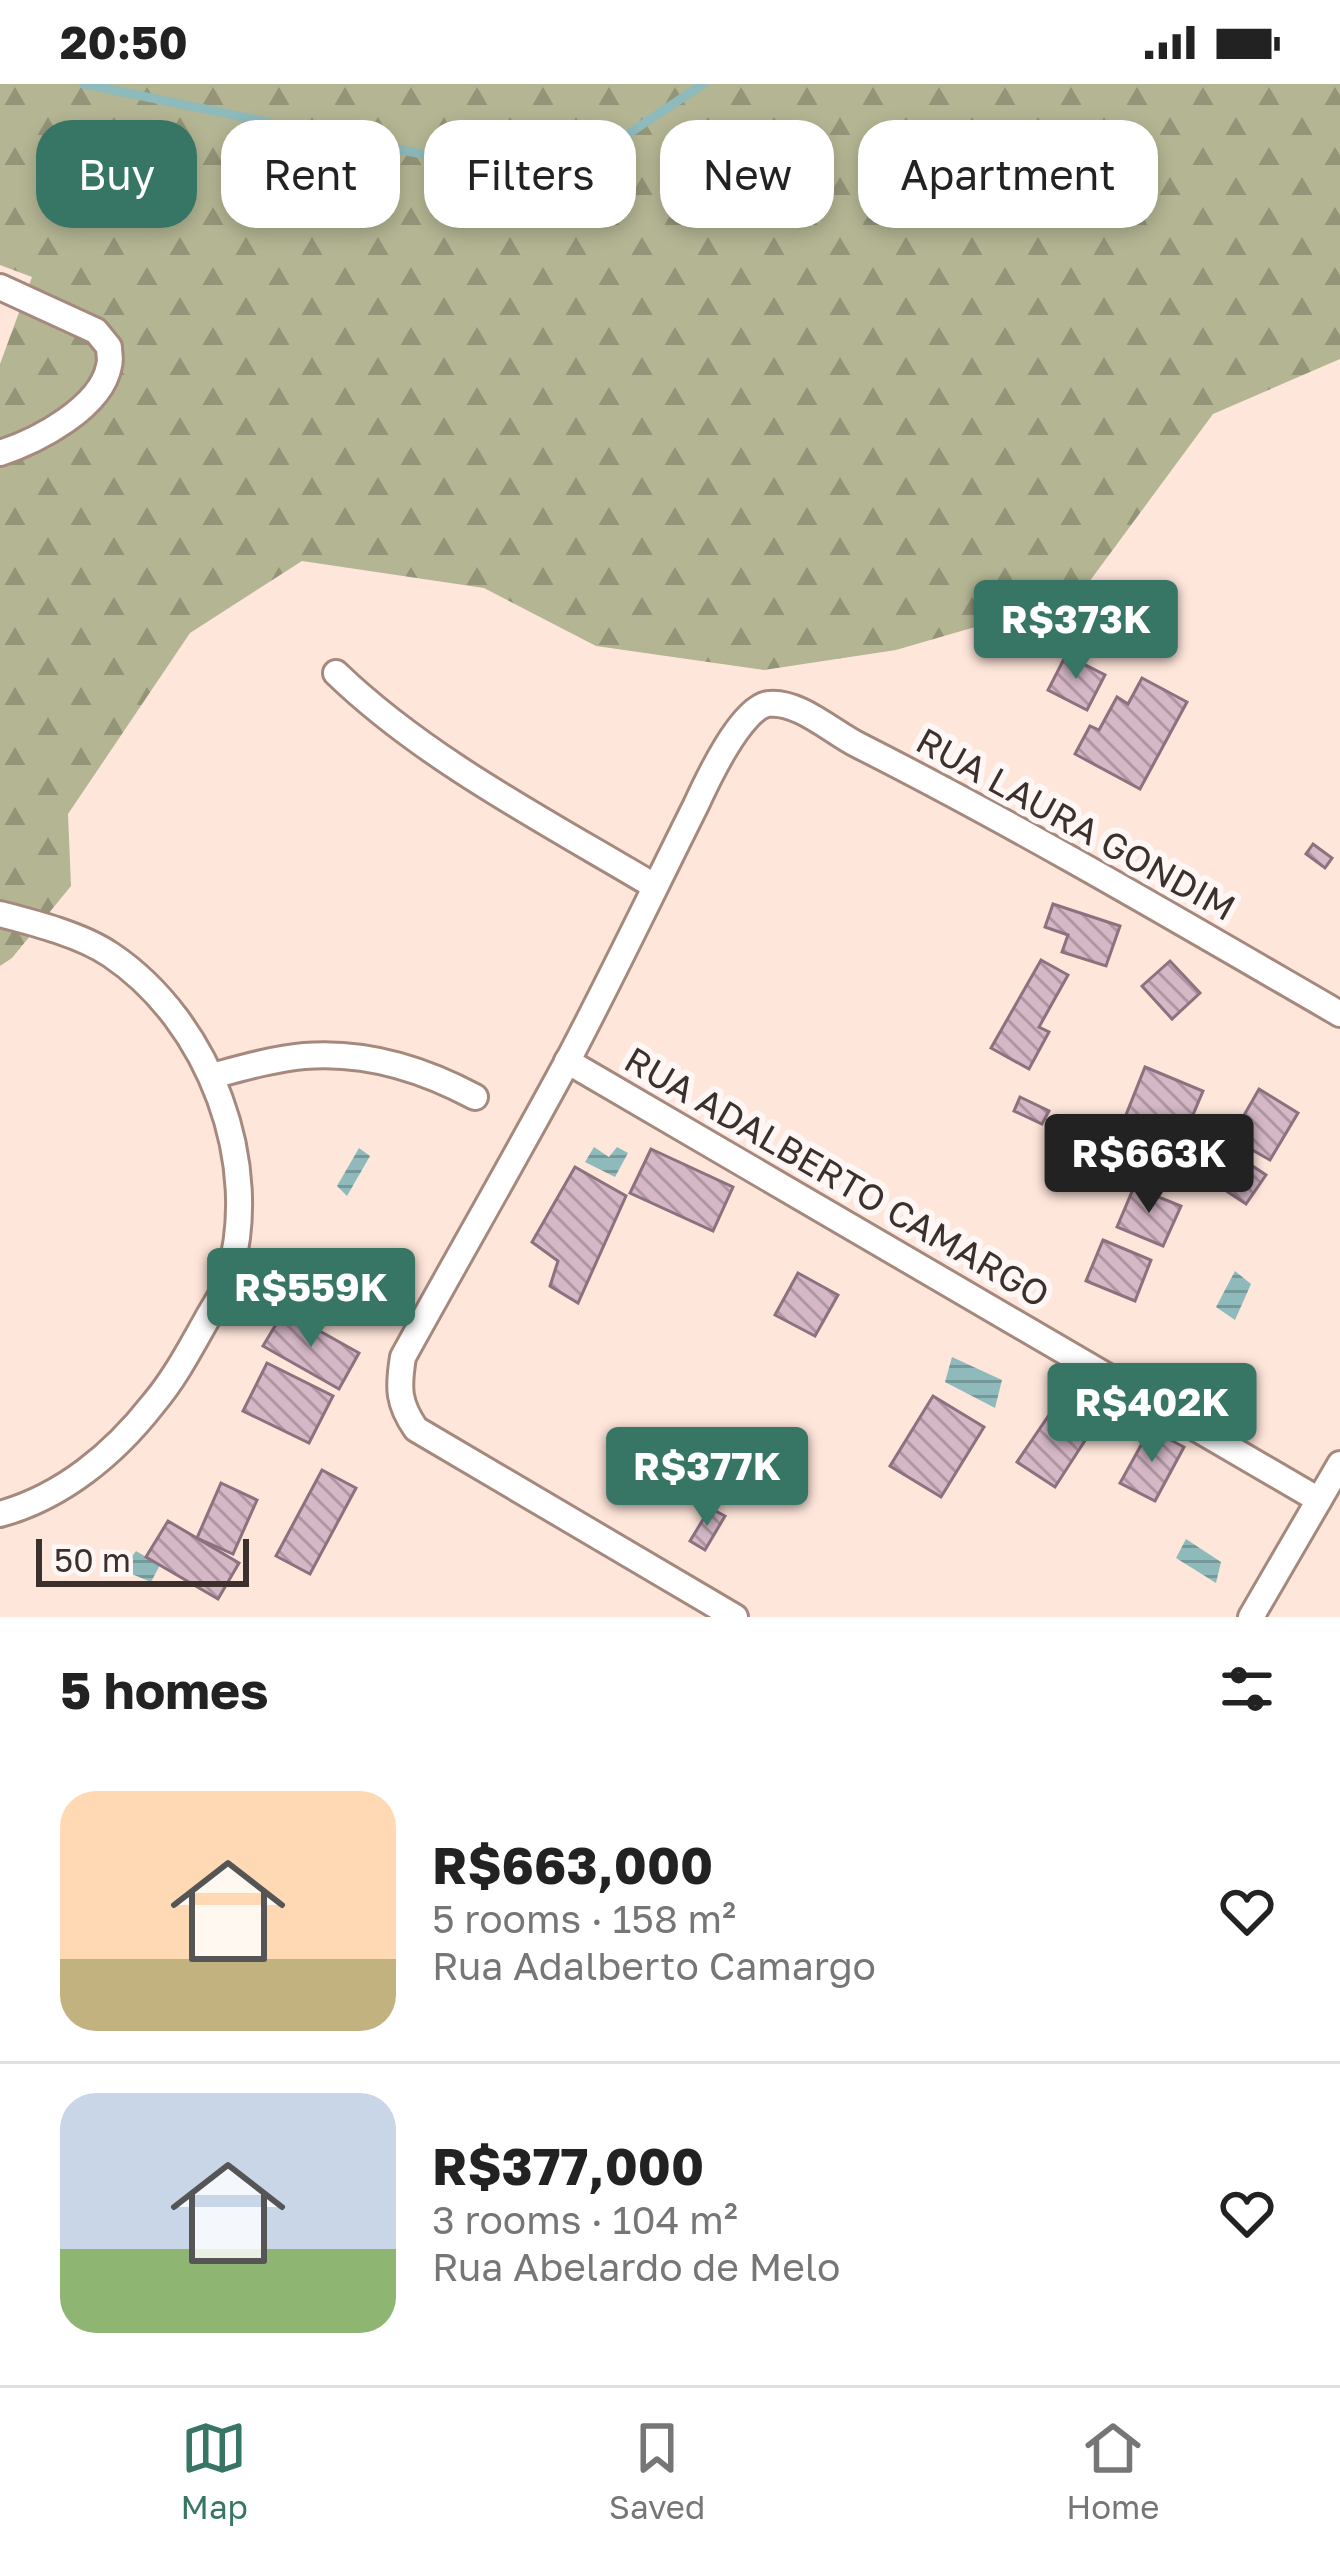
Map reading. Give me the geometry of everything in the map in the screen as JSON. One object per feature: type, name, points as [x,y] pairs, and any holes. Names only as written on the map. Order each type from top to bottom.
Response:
[{"type":"street","points":[[0,286],[96,331],[109,347],[109,368],[89,402],[40,438],[0,453]]},
{"type":"street","points":[[336,673],[374,709],[430,748],[654,886],[567,1061],[403,1357],[399,1383],[403,1409],[416,1429],[734,1617]]},
{"type":"street","name":"RUA LAURA GONDIM","points":[[654,886],[735,735],[760,706],[773,703],[799,711],[986,812],[1340,1015]]},
{"type":"street","points":[[0,914],[108,952],[141,978],[175,1016],[203,1056],[220,1095],[238,1193],[228,1281],[173,1380],[127,1437],[59,1491],[0,1514]]},
{"type":"street","points":[[212,1076],[279,1059],[342,1058],[395,1064],[439,1077],[475,1097]]},
{"type":"street","name":"RUA ADALBERTO CAMARGO","points":[[567,1061],[1319,1500]]},
{"type":"street","points":[[1251,1617],[1340,1464]]},
{"type":"green space","points":[[0,84],[1340,84],[1340,359],[1213,414],[1078,597],[896,650],[764,670],[596,646],[484,588],[302,561],[190,633],[68,814],[71,886],[12,958],[0,966],[0,364],[32,277],[0,265]]},
{"type":"water","points":[[594,1147],[609,1157],[617,1147],[628,1153],[615,1177],[585,1162]]},
{"type":"water","points":[[359,1148],[370,1156],[347,1196],[337,1186]]},
{"type":"water","points":[[1235,1271],[1251,1284],[1235,1320],[1216,1307]]},
{"type":"water","points":[[952,1357],[1002,1380],[995,1408],[945,1382]]},
{"type":"water","points":[[1186,1539],[1221,1562],[1216,1583],[1176,1558]]},
{"type":"water","points":[[136,1551],[160,1565],[151,1582],[122,1570]]},
{"type":"building","points":[[1106,610],[1135,623],[1121,653],[1093,640]]},
{"type":"building","points":[[1066,655],[1105,675],[1087,710],[1048,690]]},
{"type":"building","points":[[1142,678],[1187,702],[1140,789],[1075,754],[1090,726],[1099,730],[1117,697],[1128,704]]},
{"type":"building","points":[[1313,844],[1332,858],[1325,868],[1306,854]]},
{"type":"building","points":[[1053,904],[1120,926],[1106,966],[1062,952],[1068,935],[1045,927]]},
{"type":"building","points":[[1041,960],[1068,975],[1039,1027],[1049,1032],[1029,1069],[991,1048]]},
{"type":"building","points":[[1170,961],[1200,993],[1172,1019],[1142,986]]},
{"type":"building","points":[[1145,1067],[1203,1091],[1181,1143],[1124,1120]]},
{"type":"building","points":[[1259,1089],[1298,1113],[1270,1160],[1231,1138]]},
{"type":"building","points":[[1020,1097],[1049,1111],[1042,1124],[1014,1111]]},
{"type":"building","points":[[651,1149],[733,1187],[713,1231],[630,1193]]},
{"type":"building","points":[[1236,1155],[1266,1175],[1246,1204],[1216,1184]]},
{"type":"building","points":[[575,1167],[626,1196],[578,1303],[550,1286],[558,1261],[532,1242]]},
{"type":"building","points":[[1134,1187],[1181,1206],[1163,1246],[1117,1227]]},
{"type":"building","points":[[1103,1240],[1151,1260],[1135,1301],[1086,1281]]},
{"type":"building","points":[[798,1273],[838,1295],[815,1336],[775,1315]]},
{"type":"building","points":[[284,1311],[359,1353],[339,1389],[263,1346]]},
{"type":"building","points":[[267,1363],[333,1396],[309,1443],[243,1411]]},
{"type":"building","points":[[933,1396],[984,1427],[941,1497],[890,1466]]},
{"type":"building","points":[[1049,1415],[1086,1439],[1055,1487],[1017,1462]]},
{"type":"building","points":[[1150,1429],[1184,1447],[1155,1501],[1120,1483]]},
{"type":"building","points":[[322,1470],[356,1488],[310,1574],[276,1556]]},
{"type":"building","points":[[221,1483],[257,1500],[233,1554],[197,1538]]},
{"type":"building","points":[[710,1508],[725,1516],[705,1550],[690,1541]]},
{"type":"building","points":[[168,1521],[239,1563],[218,1599],[146,1557]]},
{"type":"waterway","points":[[84,84],[556,182],[703,84]]}]
